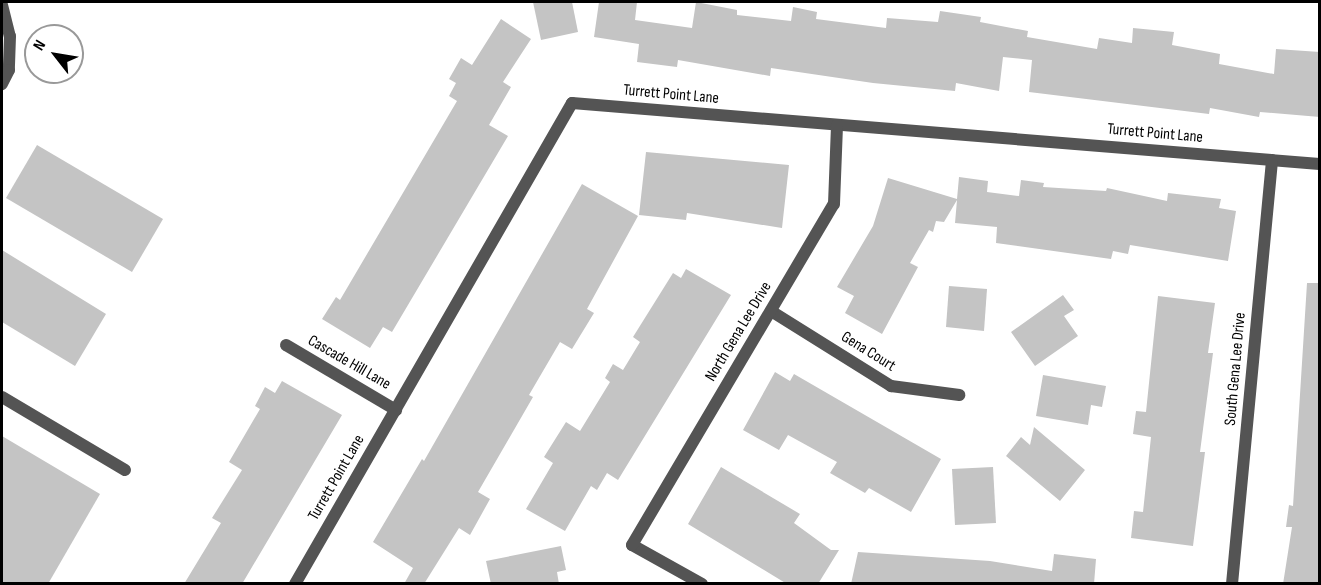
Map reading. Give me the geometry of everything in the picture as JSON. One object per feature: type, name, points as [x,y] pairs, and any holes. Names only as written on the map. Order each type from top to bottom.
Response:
[{"type":"street","points":[[2,5],[10,36],[9,70],[2,84]]},
{"type":"street","name":"Turrett Point Lane","points":[[295,584],[572,103],[1320,164]]},
{"type":"street","name":"North Gena Lee Drive","points":[[702,584],[632,545],[834,204],[837,125]]},
{"type":"street","name":"South Gena Lee Drive","points":[[1233,582],[1272,160]]},
{"type":"street","name":"Gena Court","points":[[771,311],[891,386],[958,395]]},
{"type":"street","name":"Cascade Hill Lane","points":[[286,345],[396,410]]},
{"type":"street","points":[[2,397],[125,470]]},
{"type":"building","points":[[533,2],[572,2],[578,32],[541,40]]},
{"type":"building","points":[[599,2],[637,2],[635,20],[692,28],[696,2],[737,10],[737,15],[791,21],[793,7],[817,12],[816,19],[886,28],[887,18],[938,22],[940,11],[981,17],[980,22],[1028,31],[1027,37],[1097,49],[1099,38],[1132,43],[1133,28],[1174,32],[1172,45],[1220,54],[1219,64],[1274,74],[1276,49],[1320,52],[1320,117],[1260,112],[1259,117],[1210,108],[1209,114],[1029,92],[1032,60],[1003,57],[999,91],[956,83],[955,91],[873,83],[771,68],[770,76],[678,60],[677,67],[637,62],[639,44],[594,37]]},
{"type":"building","points":[[501,19],[531,39],[503,82],[511,87],[489,125],[508,136],[392,332],[383,327],[370,348],[322,319],[336,297],[340,300],[457,101],[449,96],[456,83],[449,79],[461,58],[472,65]]},
{"type":"building","points":[[37,145],[163,219],[132,272],[6,198]]},
{"type":"building","points":[[646,152],[789,165],[782,228],[687,213],[686,220],[639,215]]},
{"type":"building","points":[[959,177],[988,181],[987,192],[1019,196],[1021,180],[1044,183],[1043,187],[1106,191],[1107,188],[1167,201],[1168,193],[1221,199],[1219,208],[1236,211],[1228,261],[1130,245],[1128,254],[1113,251],[1111,259],[996,243],[997,227],[955,223],[957,200],[944,222],[936,221],[933,232],[929,230],[910,263],[918,267],[882,334],[845,313],[854,296],[837,287],[873,226],[888,178],[957,199]]},
{"type":"building","points":[[582,184],[638,216],[587,309],[594,313],[572,349],[560,342],[529,395],[533,397],[478,492],[490,499],[470,535],[459,528],[424,584],[404,584],[413,568],[373,542],[422,459],[424,461]]},
{"type":"building","points":[[2,250],[106,314],[75,366],[2,322]]},
{"type":"building","points":[[686,269],[731,295],[618,480],[607,473],[597,490],[591,486],[565,531],[526,509],[553,463],[544,457],[566,422],[580,431],[610,382],[605,378],[613,364],[623,370],[640,342],[633,337],[673,273],[681,278]]},
{"type":"building","points":[[1307,283],[1320,283],[1320,584],[1283,584],[1292,527],[1286,527],[1289,505],[1293,506]]},
{"type":"building","points":[[949,286],[987,289],[984,331],[946,327]]},
{"type":"building","points":[[1063,295],[1074,310],[1064,316],[1078,336],[1035,366],[1011,332]]},
{"type":"building","points":[[1158,296],[1215,303],[1208,353],[1213,353],[1200,452],[1205,452],[1193,546],[1131,538],[1134,511],[1143,512],[1151,437],[1133,434],[1136,411],[1146,412]]},
{"type":"building","points":[[775,372],[790,381],[794,374],[941,459],[911,512],[869,488],[865,493],[830,473],[837,462],[788,435],[779,450],[743,430]]},
{"type":"building","points":[[1043,375],[1106,386],[1102,407],[1091,405],[1088,425],[1036,416]]},
{"type":"building","points":[[282,381],[342,415],[242,584],[184,584],[221,523],[212,518],[242,470],[229,462],[260,409],[255,406],[265,387],[275,393]]},
{"type":"building","points":[[1034,427],[1085,470],[1060,501],[1006,456],[1021,437],[1030,445]]},
{"type":"building","points":[[2,436],[100,494],[48,584],[2,584]]},
{"type":"building","points":[[721,467],[800,514],[794,523],[831,550],[839,550],[818,584],[787,584],[688,524]]},
{"type":"building","points":[[993,467],[996,523],[955,525],[952,469]]},
{"type":"building","points":[[561,546],[566,570],[557,572],[559,584],[491,584],[486,561]]},
{"type":"building","points":[[858,552],[990,561],[1052,571],[1054,554],[1096,559],[1094,584],[851,584]]}]
